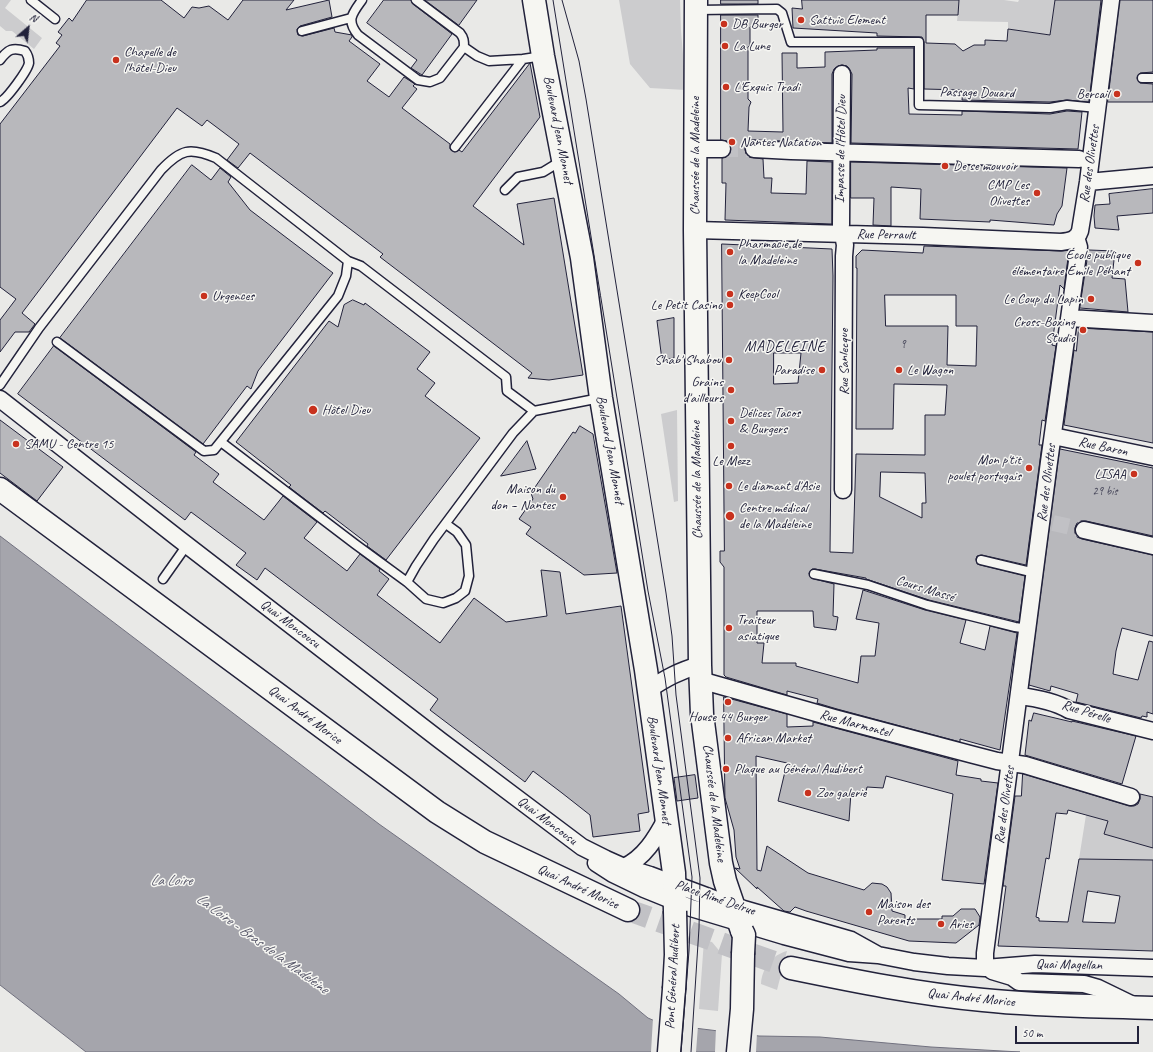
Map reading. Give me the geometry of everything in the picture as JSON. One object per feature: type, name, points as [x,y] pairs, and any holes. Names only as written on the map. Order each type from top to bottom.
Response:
[{"type":"main road","name":"Boulevard Jean Monnet","points":[[534,0],[533,58],[564,159],[582,258],[627,583],[648,690],[666,819],[675,899]]},
{"type":"main road","name":"Chaussée de la Madeleine","points":[[696,5],[695,230],[700,673],[702,714],[721,863],[725,881],[744,935],[738,1052]]},
{"type":"main road","name":"Quai André Morice","points":[[0,489],[437,812],[485,842],[628,910]]},
{"type":"main road","name":"Pont Général Audibert","points":[[669,1052],[676,955],[675,899]]},
{"type":"main road","name":"Quai André Morice","points":[[791,968],[860,982],[960,998],[1035,1004],[1145,1008]]},
{"type":"street","name":"Rue des Olivettes","points":[[985,968],[985,953],[1011,762],[1034,573],[1079,248],[1076,237],[1080,231],[1088,182],[1097,108],[1106,75],[1111,0]]},
{"type":"street","name":"Impasse de l'Hôtel Dieu","points":[[842,74],[842,230]]},
{"type":"street","points":[[695,149],[722,149]]},
{"type":"street","points":[[754,149],[1078,159]]},
{"type":"street","points":[[1088,182],[1153,176]]},
{"type":"street","name":"Rue Perrault","points":[[695,230],[842,230],[917,236],[1061,242],[1070,241],[1076,237]]},
{"type":"street","name":"Rue Sanlecque","points":[[842,230],[845,245],[843,490]]},
{"type":"street","points":[[1069,318],[1153,323]]},
{"type":"street","name":"Quai Moncousu","points":[[0,399],[187,545],[582,847],[606,859],[650,875]]},
{"type":"street","name":"Rue Baron","points":[[1053,436],[1153,457]]},
{"type":"street","points":[[1084,530],[1153,546]]},
{"type":"street","points":[[648,690],[665,678],[682,670],[700,673]]},
{"type":"street","name":"Rue Marmontel","points":[[700,673],[842,720],[997,761],[1025,765],[1131,797]]},
{"type":"street","name":"Rue Pérelle","points":[[1019,696],[1057,703],[1070,710],[1153,731]]},
{"type":"street","points":[[624,866],[633,863],[643,854],[656,838],[666,819]]},
{"type":"street","name":"Quai Moncousu","points":[[582,847],[593,862],[613,874],[644,890],[675,899]]},
{"type":"street","name":"Place Aimé Delrue","points":[[650,875],[675,899]]},
{"type":"street","name":"Quai Magellan","points":[[675,899],[691,908],[738,920],[777,926],[849,953],[878,955],[914,962],[948,966],[985,968],[1035,964],[1153,968]]},
{"type":"street","name":"Quai Magellan","points":[[985,968],[1012,977],[1019,982],[1084,984],[1098,988],[1145,1008]]},
{"type":"lane","points":[[31,0],[56,19]]},
{"type":"lane","points":[[362,0],[351,18],[351,23],[358,35],[418,80],[430,82],[440,78],[464,47],[463,37],[460,33],[416,0]]},
{"type":"lane","name":"Passage Douard","points":[[696,5],[777,9],[782,13],[791,42],[919,42],[919,105],[1050,108],[1067,105],[1097,108]]},
{"type":"lane","points":[[302,31],[351,18]]},
{"type":"lane","points":[[464,47],[477,56],[489,61],[533,58]]},
{"type":"lane","points":[[0,60],[9,50],[16,48],[25,51],[29,58],[29,65],[8,96],[0,102]]},
{"type":"lane","points":[[455,147],[533,58]]},
{"type":"lane","points":[[1142,78],[1153,78]]},
{"type":"lane","points":[[0,385],[39,328],[161,170],[173,157],[187,151],[202,152],[216,158],[348,261],[361,266],[506,377],[508,391],[534,411]]},
{"type":"lane","points":[[505,190],[518,177],[543,172],[564,159]]},
{"type":"lane","points":[[57,342],[204,451],[214,450],[338,296],[346,276],[348,261]]},
{"type":"lane","points":[[39,328],[46,334]]},
{"type":"lane","points":[[407,582],[416,566],[513,432],[534,411],[601,398]]},
{"type":"lane","points":[[221,442],[407,582],[426,599],[444,603],[456,598],[465,591],[469,576],[466,545],[457,532],[446,524]]},
{"type":"lane","points":[[163,579],[187,545]]},
{"type":"lane","points":[[981,560],[1034,573]]},
{"type":"lane","name":"Cours Massé","points":[[814,574],[868,585],[927,605],[1028,629]]},
{"type":"shaded area","points":[[0,0],[11,0],[5,8],[42,38],[34,49],[12,31],[6,31],[0,26]]},
{"type":"shaded area","points":[[619,0],[680,0],[686,90],[650,88],[630,64]]},
{"type":"shaded area","points":[[959,0],[1004,0],[1018,2],[1019,0],[1055,0],[1050,35],[1008,29],[1008,22],[957,21]]},
{"type":"shaded area","points":[[677,410],[678,501],[674,502],[661,414]]},
{"type":"shaded area","points":[[1086,815],[1108,821],[1104,833],[1153,847],[1153,860],[1079,859]]},
{"type":"shaded area","points":[[704,940],[712,942],[722,954],[718,1011],[699,1009]]},
{"type":"shaded area","points":[[787,951],[777,990],[761,984],[763,973],[772,959]]},
{"type":"water","name":"La Loire","points":[[0,536],[379,824],[619,994],[648,1018],[662,1024],[759,1036],[820,1037],[931,1047],[1020,1052],[86,1052],[0,985]]},
{"type":"pier","points":[[653,1018],[662,1022],[698,1026],[696,1052],[651,1052]]},
{"type":"pier","points":[[716,1028],[757,1033],[756,1052],[715,1052]]},
{"type":"building","points":[[87,0],[161,0],[184,18],[192,7],[199,8],[209,6],[228,20],[243,0],[294,0],[286,10],[329,0],[332,17],[300,26],[297,29],[298,35],[303,36],[334,28],[335,32],[352,35],[349,41],[380,64],[367,81],[389,97],[404,77],[415,84],[413,86],[417,89],[402,108],[450,144],[450,149],[454,152],[459,150],[462,152],[530,63],[540,117],[473,206],[524,245],[517,204],[554,198],[583,375],[549,380],[528,378],[532,373],[380,257],[383,254],[250,153],[238,168],[227,160],[239,144],[207,120],[202,126],[177,108],[22,313],[35,324],[29,332],[15,332],[0,352],[0,320],[16,299],[0,287],[0,124],[60,46],[56,43],[62,35],[58,32],[69,18],[72,21]]},
{"type":"building","points":[[384,0],[411,0],[413,4],[452,34],[422,75],[411,68],[417,60],[367,23]]},
{"type":"building","points":[[425,0],[477,0],[459,25]]},
{"type":"building","points":[[721,0],[758,0],[758,4],[721,4]]},
{"type":"building","points":[[802,0],[959,0],[958,15],[926,15],[926,43],[955,44],[963,51],[974,45],[985,45],[985,40],[1007,41],[1008,29],[1050,35],[1055,0],[1101,0],[1089,102],[1067,100],[1050,102],[962,100],[963,90],[924,89],[924,42],[922,37],[877,36],[877,33],[793,28],[792,8],[802,9]]},
{"type":"building","points":[[1120,0],[1153,0],[1153,72],[1140,73],[1137,78],[1140,83],[1153,84],[1153,102],[1108,102]]},
{"type":"building","points":[[721,15],[758,15],[758,27],[750,27],[750,45],[748,47],[748,99],[751,102],[749,107],[748,131],[783,132],[782,53],[797,53],[797,68],[825,67],[825,52],[877,50],[877,48],[914,48],[914,89],[908,88],[909,114],[962,115],[962,111],[1050,114],[1067,111],[1082,112],[1078,149],[851,143],[852,74],[847,66],[842,65],[834,69],[832,74],[832,143],[750,140],[746,144],[745,149],[746,154],[749,157],[763,159],[764,178],[772,178],[771,193],[806,194],[807,161],[832,162],[832,224],[725,220],[726,183],[722,183],[722,158],[730,154],[731,149],[727,141],[721,140]]},
{"type":"building","points":[[851,162],[1067,168],[1062,206],[1057,214],[1054,225],[990,220],[990,222],[920,219],[921,189],[891,187],[891,226],[873,225],[874,198],[851,198]]},
{"type":"building","name":"Urgences","points":[[192,165],[211,180],[220,168],[231,177],[228,182],[250,210],[333,273],[258,371],[251,389],[247,386],[203,444],[60,338]]},
{"type":"building","points":[[1153,189],[1153,213],[1117,216],[1119,230],[1095,228],[1095,205],[1110,204],[1109,194]]},
{"type":"building","points":[[722,244],[832,249],[830,552],[853,553],[856,454],[925,455],[925,415],[945,415],[947,385],[894,384],[893,429],[856,429],[856,256],[862,250],[923,253],[924,246],[1061,251],[1069,250],[1064,289],[1060,285],[1052,345],[1056,346],[1045,421],[1042,420],[1039,445],[1042,445],[1026,565],[982,555],[977,556],[976,559],[977,564],[1025,576],[1019,622],[929,600],[866,578],[815,569],[812,569],[809,573],[811,578],[834,584],[833,616],[838,617],[836,630],[814,627],[813,611],[757,611],[757,643],[764,643],[762,663],[796,663],[796,666],[858,683],[861,656],[875,656],[879,623],[856,619],[863,590],[925,610],[966,620],[960,643],[985,650],[990,626],[1017,633],[1000,750],[960,739],[960,742],[817,703],[818,699],[787,691],[787,695],[726,677],[724,675],[724,567],[720,562],[720,551],[724,551]],"holes":[[[885,295],[956,295],[956,326],[977,326],[976,366],[947,365],[948,326],[886,326]],[[774,353],[801,353],[798,383],[774,384]],[[881,472],[925,473],[926,503],[922,503],[922,518],[880,497]]]},
{"type":"building","points":[[1089,250],[1115,251],[1112,278],[1125,279],[1128,312],[1080,308]]},
{"type":"building","points":[[353,300],[364,305],[365,303],[430,352],[417,369],[435,383],[425,396],[480,438],[386,560],[367,546],[368,544],[325,511],[323,513],[289,487],[291,485],[236,442],[329,321],[338,327],[344,305]]},
{"type":"building","points":[[674,318],[674,358],[662,360],[657,321]]},
{"type":"building","points":[[1079,328],[1153,332],[1153,443],[1064,425],[1074,350],[1076,351]]},
{"type":"building","points":[[54,346],[196,452],[194,455],[219,474],[213,482],[264,520],[283,496],[317,522],[304,538],[347,571],[360,554],[380,569],[379,571],[389,579],[377,595],[440,643],[474,598],[506,622],[547,616],[541,570],[560,572],[566,614],[621,606],[649,812],[638,814],[640,831],[593,837],[590,815],[562,793],[533,771],[525,782],[430,710],[438,699],[265,568],[257,580],[236,565],[246,553],[191,512],[185,520],[18,394]]},
{"type":"building","name":"SAMU - Centre 15","points":[[0,420],[63,467],[37,501],[0,473]]},
{"type":"building","name":"Maison du don – Nantes","points":[[580,426],[593,434],[617,573],[584,575],[526,534],[531,527],[519,519],[533,499],[531,493],[573,432],[575,433]]},
{"type":"building","points":[[527,441],[536,469],[501,476]]},
{"type":"building","points":[[1060,449],[1153,468],[1153,536],[1086,521],[1077,523],[1075,528],[1077,537],[1082,539],[1153,555],[1153,636],[1122,628],[1116,651],[1113,674],[1138,680],[1149,641],[1153,642],[1153,714],[1147,712],[1147,717],[1142,716],[1141,718],[1076,702],[1078,694],[1051,686],[1050,691],[1029,685]]},
{"type":"building","points":[[724,697],[787,714],[787,727],[813,726],[813,722],[958,761],[956,775],[981,779],[981,781],[998,783],[984,884],[942,880],[953,794],[886,776],[883,788],[867,787],[866,792],[851,792],[849,821],[778,801],[787,763],[756,756],[757,870],[761,871],[767,846],[808,873],[864,890],[872,883],[882,884],[887,887],[891,893],[892,911],[905,915],[905,919],[942,919],[942,916],[953,916],[961,909],[975,909],[980,917],[979,925],[956,943],[909,941],[795,907],[790,912],[784,911],[757,887],[757,889],[735,868],[740,869],[736,857],[734,830],[725,798]]},
{"type":"building","points":[[1034,713],[1136,736],[1122,784],[1025,755],[1029,720],[1031,721]]},
{"type":"building","points":[[1023,774],[1129,806],[1138,804],[1140,794],[1153,797],[1153,848],[1104,834],[1108,821],[1068,810],[1067,814],[1056,813],[1049,859],[1046,858],[1036,917],[1039,918],[1039,921],[1068,922],[1079,859],[1153,860],[1153,951],[998,946],[1006,886],[1003,886],[1015,796],[1021,796]],"holes":[[[1088,891],[1120,896],[1115,923],[1083,922]]]},
{"type":"building","points":[[695,775],[698,798],[677,801],[674,778]]},
{"type":"tunnel","points":[[722,149],[754,149]]},
{"type":"tunnel","points":[[1053,523],[1084,530]]},
{"type":"tunnel","points":[[628,910],[791,968]]},
{"type":"tram line","points":[[553,0],[648,591],[665,678],[692,877],[689,951],[681,1052]]},
{"type":"tram line","points":[[562,0],[579,61],[586,99],[672,636],[676,695],[700,878],[699,928],[691,1052]]},
{"type":"place","name":"Sattvic Element","points":[[801,20]]},
{"type":"place","name":"DB Burger","points":[[724,24]]},
{"type":"place","name":"La Lune","points":[[725,46]]},
{"type":"place","name":"Chapelle de l'hôtel-Dieu","points":[[116,60]]},
{"type":"place","name":"L'Exquis Tradi","points":[[726,87]]},
{"type":"place","name":"Bercail","points":[[1117,94]]},
{"type":"place","name":"Nantes Natation","points":[[732,142]]},
{"type":"place","name":"De se mouvoir","points":[[945,166]]},
{"type":"place","name":"CMP Les Olivettes","points":[[1037,193]]},
{"type":"place","name":"Pharmacie de la Madeleine","points":[[730,252]]},
{"type":"place","name":"École publique élémentaire Émile Péhant","points":[[1138,263]]},
{"type":"place","name":"KeepCool","points":[[730,294]]},
{"type":"place","name":"Urgences","points":[[204,296]]},
{"type":"place","name":"Le Coup du Lapin","points":[[1091,299]]},
{"type":"place","name":"Le Petit Casino","points":[[730,305]]},
{"type":"place","name":"Cross-Boxing Studio","points":[[1083,330]]},
{"type":"place","name":"Shab' Shabou","points":[[729,360]]},
{"type":"place","name":"Paradise","points":[[822,370]]},
{"type":"place","name":"Le Wagon","points":[[899,370]]},
{"type":"place","name":"Grains d'ailleurs","points":[[731,390]]},
{"type":"place","name":"Hôtel Dieu","points":[[313,410]]},
{"type":"place","name":"Délices Tacos & Burgers","points":[[731,421]]},
{"type":"place","name":"SAMU - Centre 15","points":[[16,444]]},
{"type":"place","name":"Le Mezz","points":[[731,446]]},
{"type":"place","name":"Mon p'tit poulet portugais","points":[[1029,468]]},
{"type":"place","name":"LISAA","points":[[1134,474]]},
{"type":"place","name":"Le diamant d'Asie","points":[[729,486]]},
{"type":"place","name":"Maison du don – Nantes","points":[[563,497]]},
{"type":"place","name":"Centre médical de la Madeleine","points":[[730,516]]},
{"type":"place","name":"Traiteur asiatique","points":[[729,628]]},
{"type":"place","name":"House 44 Burger","points":[[728,702]]},
{"type":"place","name":"African Market","points":[[728,738]]},
{"type":"place","name":"Plaque au Général Audibert","points":[[726,769]]},
{"type":"place","name":"Zoo galerie","points":[[808,793]]},
{"type":"place","name":"Maison des Parents","points":[[869,912]]},
{"type":"place","name":"Aries","points":[[941,924]]},
{"type":"district","name":"MADELEINE","points":[[785,347]]},
{"type":"water label","name":"La Loire - Bras de la Madeleine","points":[[262,944]]}]
